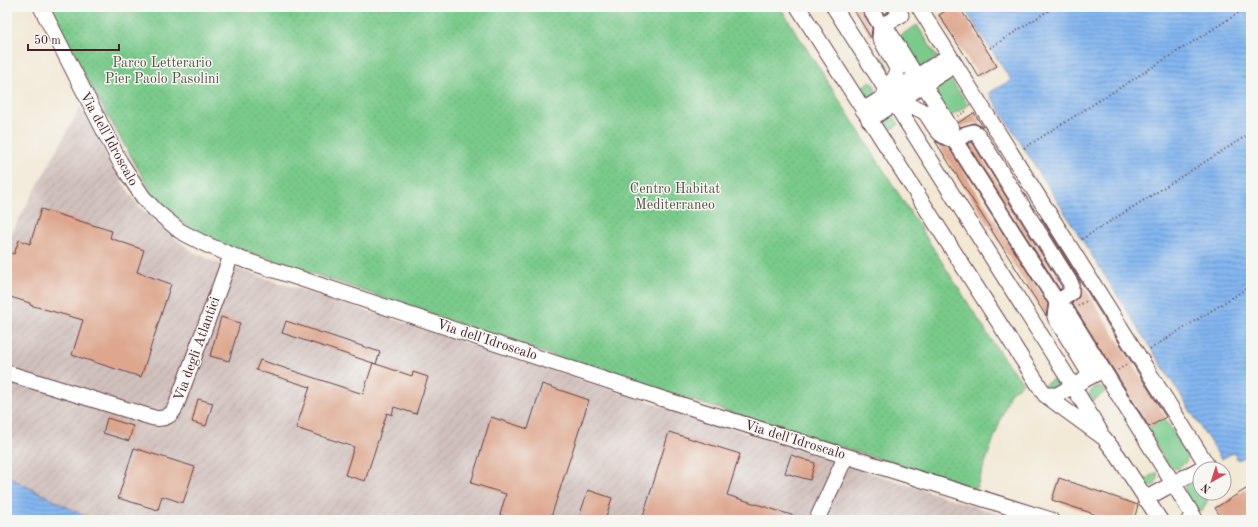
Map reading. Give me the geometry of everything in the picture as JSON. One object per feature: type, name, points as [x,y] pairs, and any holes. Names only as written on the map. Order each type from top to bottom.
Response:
[{"type":"street","name":"Via dell'Idroscalo","points":[[40,7],[122,166],[140,194],[156,211],[180,231],[197,241],[232,256],[660,398],[1051,520]]},
{"type":"street","points":[[798,7],[1045,395],[1104,438]]},
{"type":"street","points":[[834,7],[1073,386],[1104,438],[1118,456],[1160,520]]},
{"type":"street","points":[[869,7],[920,80],[1064,308],[1100,374],[1174,484],[1193,519]]},
{"type":"street","points":[[892,99],[894,78],[898,70],[880,38],[885,29],[901,15],[896,7]]},
{"type":"street","points":[[919,7],[1099,293],[1144,353],[1207,465],[1146,499]]},
{"type":"street","points":[[866,115],[952,60]]},
{"type":"street","points":[[892,99],[926,112],[940,134],[951,130],[966,134],[973,132],[978,135],[1071,284],[1071,293],[1064,308]]},
{"type":"street","name":"Via degli Atlantici","points":[[7,373],[154,418],[161,419],[168,417],[176,406],[232,256]]},
{"type":"street","points":[[1045,395],[1057,395],[1100,374]]},
{"type":"street","points":[[818,517],[846,456]]},
{"type":"path","points":[[990,48],[1054,7]]},
{"type":"path","points":[[1024,148],[1248,7]]},
{"type":"path","points":[[951,130],[979,103]]},
{"type":"path","points":[[1082,239],[1251,133]]},
{"type":"path","points":[[1100,374],[1144,353],[1251,286]]},
{"type":"path","points":[[1064,308],[1099,293]]},
{"type":"shaded area","points":[[81,106],[113,169],[138,205],[164,230],[192,251],[212,261],[1017,520],[388,520],[376,516],[374,520],[92,520],[7,476],[7,233],[11,234]]},
{"type":"green space","name":"Centro Habitat Mediterraneo","points":[[50,7],[780,7],[1001,355],[1023,383],[1010,393],[976,489],[588,368],[267,258],[234,250],[194,232],[156,200],[87,80]]},
{"type":"green space","points":[[917,25],[937,57],[918,69],[898,37]]},
{"type":"green space","points":[[883,57],[889,68],[885,76],[874,63]]},
{"type":"green space","points":[[947,74],[968,105],[949,117],[928,85]]},
{"type":"green space","points":[[871,81],[875,87],[875,96],[865,102],[854,92]]},
{"type":"green space","points":[[887,113],[895,118],[899,124],[883,135],[877,119]]},
{"type":"green space","points":[[1058,376],[1059,383],[1056,388],[1041,387]]},
{"type":"green space","points":[[1095,387],[1100,387],[1107,391],[1089,403],[1088,395]]},
{"type":"green space","points":[[1164,418],[1188,453],[1186,462],[1178,469],[1169,467],[1146,430]]},
{"type":"green space","points":[[1157,472],[1158,478],[1155,485],[1147,488],[1138,483]]},
{"type":"green space","points":[[1192,480],[1192,501],[1207,501],[1202,512],[1193,509],[1184,492],[1186,484]]},
{"type":"water","points":[[963,7],[1251,7],[1251,464],[1247,456],[1238,460],[1233,453],[1221,459],[989,93],[1011,80]]},
{"type":"water","points":[[7,476],[92,520],[7,520]]},
{"type":"building","points":[[852,7],[860,7],[872,28],[871,38]]},
{"type":"building","points":[[880,7],[887,7],[888,12],[884,14]]},
{"type":"building","points":[[952,7],[959,7],[997,66],[979,77],[939,15]]},
{"type":"building","points":[[974,113],[983,127],[974,123],[960,127],[958,123]]},
{"type":"building","points":[[935,141],[949,148],[1048,304],[1046,316]]},
{"type":"building","points":[[972,142],[1062,287],[1060,290],[967,144]]},
{"type":"building","points":[[41,209],[112,231],[110,238],[144,250],[137,272],[171,284],[141,377],[72,355],[83,320],[30,305],[30,303],[7,296],[7,251],[14,254],[19,240],[30,244]]},
{"type":"building","points":[[1041,218],[1166,417],[1149,427],[1072,303],[1079,297],[1079,280]]},
{"type":"building","points":[[221,317],[240,323],[229,361],[210,356]]},
{"type":"building","points":[[286,321],[380,352],[376,364],[282,333]]},
{"type":"building","points":[[260,360],[363,394],[373,363],[412,376],[413,372],[428,377],[416,414],[394,407],[392,415],[387,413],[365,481],[345,475],[354,447],[296,428],[310,387],[256,370]]},
{"type":"building","points":[[542,384],[589,400],[550,520],[516,520],[500,515],[506,494],[471,483],[491,417],[528,429]]},
{"type":"building","points":[[198,399],[213,403],[206,426],[192,422]]},
{"type":"building","points":[[107,418],[133,426],[129,441],[103,433]]},
{"type":"building","points":[[669,432],[740,454],[727,495],[801,518],[801,520],[642,520]]},
{"type":"building","points":[[134,448],[195,467],[183,503],[162,496],[158,510],[118,498]]},
{"type":"building","points":[[791,455],[815,463],[810,480],[785,473]]},
{"type":"building","points":[[1059,478],[1138,505],[1134,520],[1112,520],[1052,500]]},
{"type":"building","points":[[1246,489],[1251,496],[1251,520],[1223,520],[1215,508],[1226,501],[1232,501],[1232,498]]},
{"type":"building","points":[[588,490],[612,498],[605,520],[578,520]]},
{"type":"park label","name":"Parco Letterario Pier Paolo Pasolini","points":[[162,72]]}]
